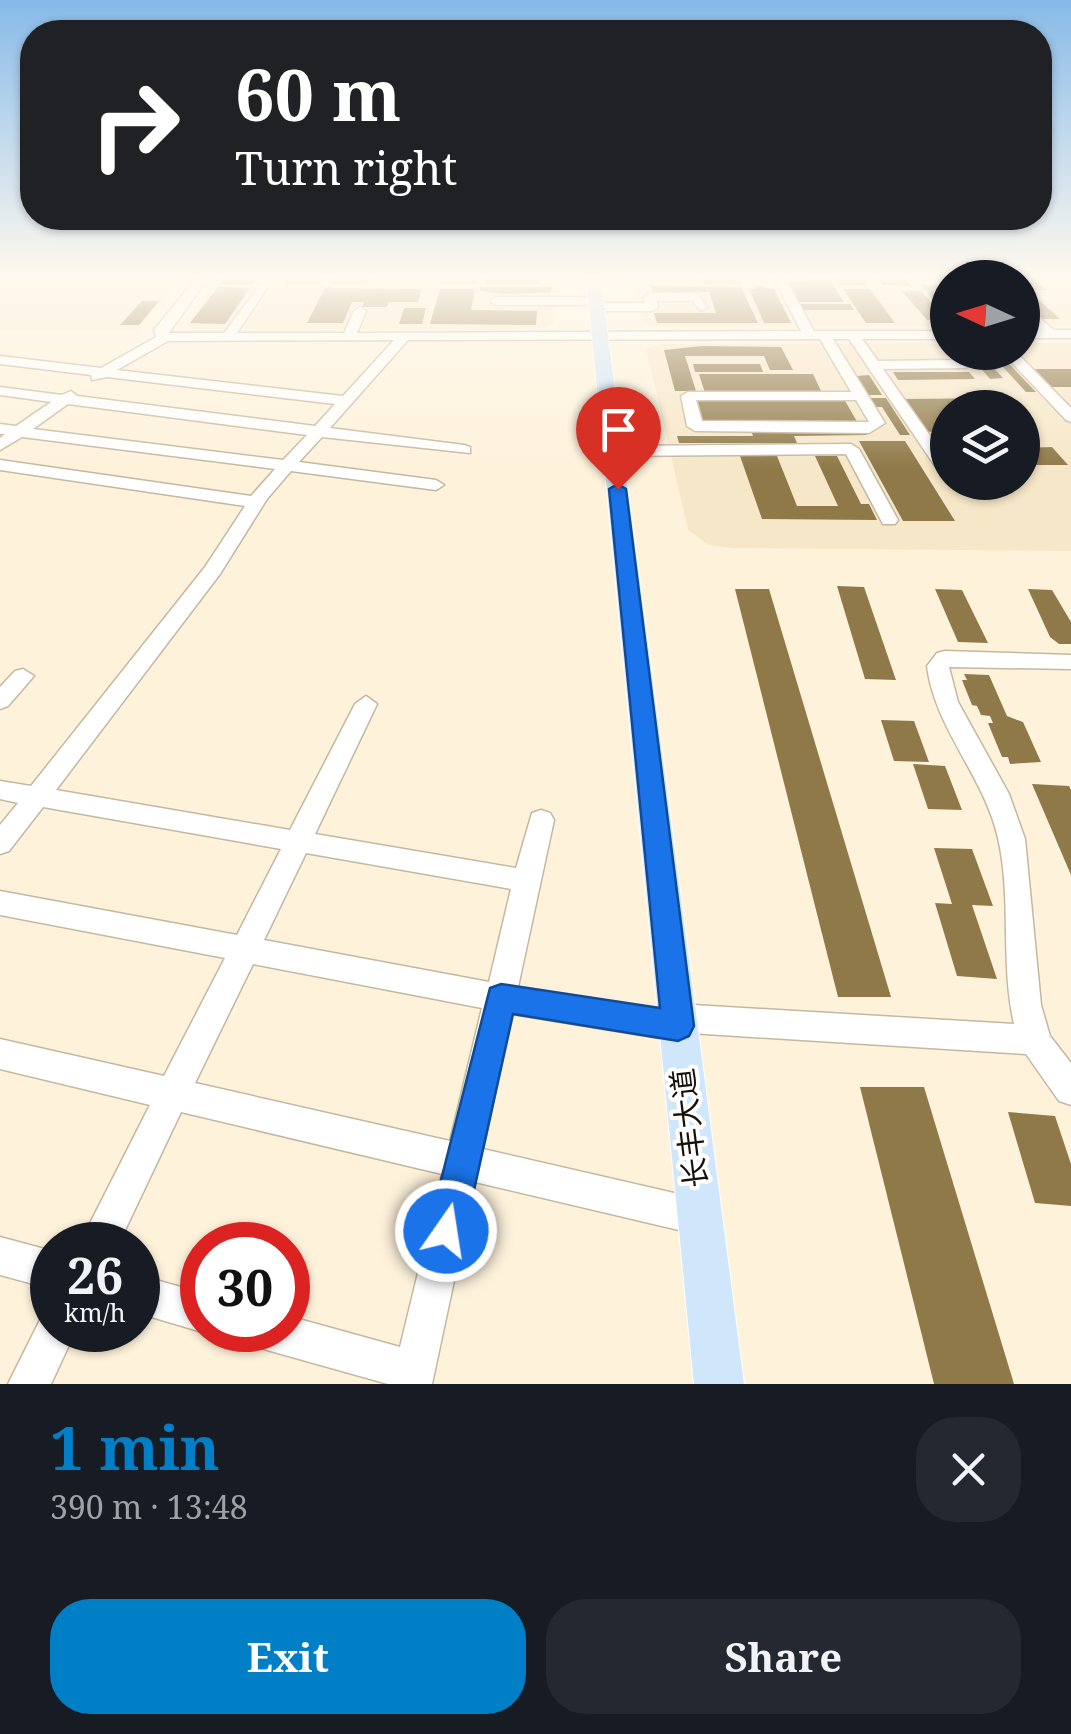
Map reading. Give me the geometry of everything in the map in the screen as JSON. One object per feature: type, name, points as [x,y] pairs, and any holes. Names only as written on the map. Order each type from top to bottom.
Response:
[{"type":"main road","name":"长丰大道","points":[[601,340],[720,1384]]},
{"type":"street","points":[[0,445],[155,340]]},
{"type":"street","points":[[0,844],[212,570],[256,502],[401,340]]},
{"type":"street","points":[[820,340],[861,396],[877,423],[870,428],[699,428],[688,396],[861,396]]},
{"type":"street","points":[[856,340],[930,447]]},
{"type":"street","points":[[0,360],[346,401]]},
{"type":"street","points":[[873,364],[930,364]]},
{"type":"street","points":[[1025,370],[1071,417]]},
{"type":"street","points":[[0,391],[464,450]]},
{"type":"street","points":[[0,429],[436,485]]},
{"type":"street","points":[[614,451],[851,449],[889,520]]},
{"type":"street","points":[[0,465],[256,502]]},
{"type":"street","points":[[1071,662],[945,658],[938,666],[943,693],[990,780],[1013,840],[1024,990],[1036,1040],[1071,1089]]},
{"type":"street","points":[[0,701],[23,676]]},
{"type":"street","points":[[109,1222],[366,704]]},
{"type":"street","points":[[0,790],[527,881]]},
{"type":"street","points":[[310,1344],[412,1377],[541,820]]},
{"type":"street","points":[[0,903],[501,998],[678,1022],[1036,1040]]},
{"type":"street","points":[[0,1054],[700,1217]]},
{"type":"street","points":[[0,1256],[30,1264]]},
{"type":"street","points":[[29,1384],[45,1352]]},
{"type":"shaded area","points":[[930,343],[930,370],[1040,370],[1040,343],[1071,343],[1071,551],[709,545],[688,530],[646,348],[661,344]]},
{"type":"building","points":[[702,346],[781,347],[793,370],[770,370],[764,356],[685,356],[696,391],[675,391],[664,350]]},
{"type":"building","points":[[693,364],[760,364],[763,372],[695,372]]},
{"type":"building","points":[[1071,369],[1071,387],[1050,387],[1033,370]]},
{"type":"building","points":[[982,370],[996,370],[1003,378],[990,379]]},
{"type":"building","points":[[1006,370],[1015,370],[1034,390],[1024,390]]},
{"type":"building","points":[[893,372],[969,372],[975,379],[898,380]]},
{"type":"building","points":[[699,374],[813,374],[822,393],[705,393]]},
{"type":"building","points":[[869,375],[882,395],[867,395],[857,376]]},
{"type":"building","points":[[870,398],[886,398],[910,435],[900,435],[882,407],[876,407]]},
{"type":"building","points":[[693,399],[844,399],[859,425],[700,425]]},
{"type":"building","points":[[903,399],[930,399],[930,432],[926,432]]},
{"type":"building","points":[[751,430],[864,430],[867,435],[794,436],[797,443],[679,443],[677,436],[753,436]]},
{"type":"building","points":[[859,441],[905,441],[930,481],[930,500],[942,500],[955,521],[903,521]]},
{"type":"building","points":[[1040,447],[1052,447],[1068,465],[1040,465]]},
{"type":"building","points":[[740,456],[777,456],[797,506],[838,506],[815,456],[837,456],[861,504],[869,504],[877,520],[762,519]]},
{"type":"building","points":[[837,586],[864,587],[896,680],[865,679]]},
{"type":"building","points":[[735,589],[769,589],[891,997],[838,997]]},
{"type":"building","points":[[935,589],[962,590],[988,643],[958,642]]},
{"type":"building","points":[[1028,589],[1052,590],[1071,622],[1071,644],[1059,644],[1050,637]]},
{"type":"building","points":[[964,674],[989,675],[1007,716],[1023,722],[1041,762],[1010,764],[1008,757],[1002,757],[988,723],[993,723],[990,716],[981,715],[977,706],[972,705],[962,680],[967,680]]},
{"type":"building","points":[[881,720],[914,721],[929,762],[894,761]]},
{"type":"building","points":[[913,764],[945,766],[962,810],[928,809]]},
{"type":"building","points":[[1032,784],[1069,786],[1071,790],[1071,875]]},
{"type":"building","points":[[934,848],[972,849],[993,906],[972,905],[997,979],[957,976],[935,903],[952,904]]},
{"type":"building","points":[[860,1087],[924,1087],[1014,1384],[934,1384]]},
{"type":"building","points":[[1008,1112],[1055,1116],[1071,1164],[1071,1206],[1035,1203]]},
{"type":"route","points":[[446,1231],[501,998],[678,1026],[618,489]]}]
